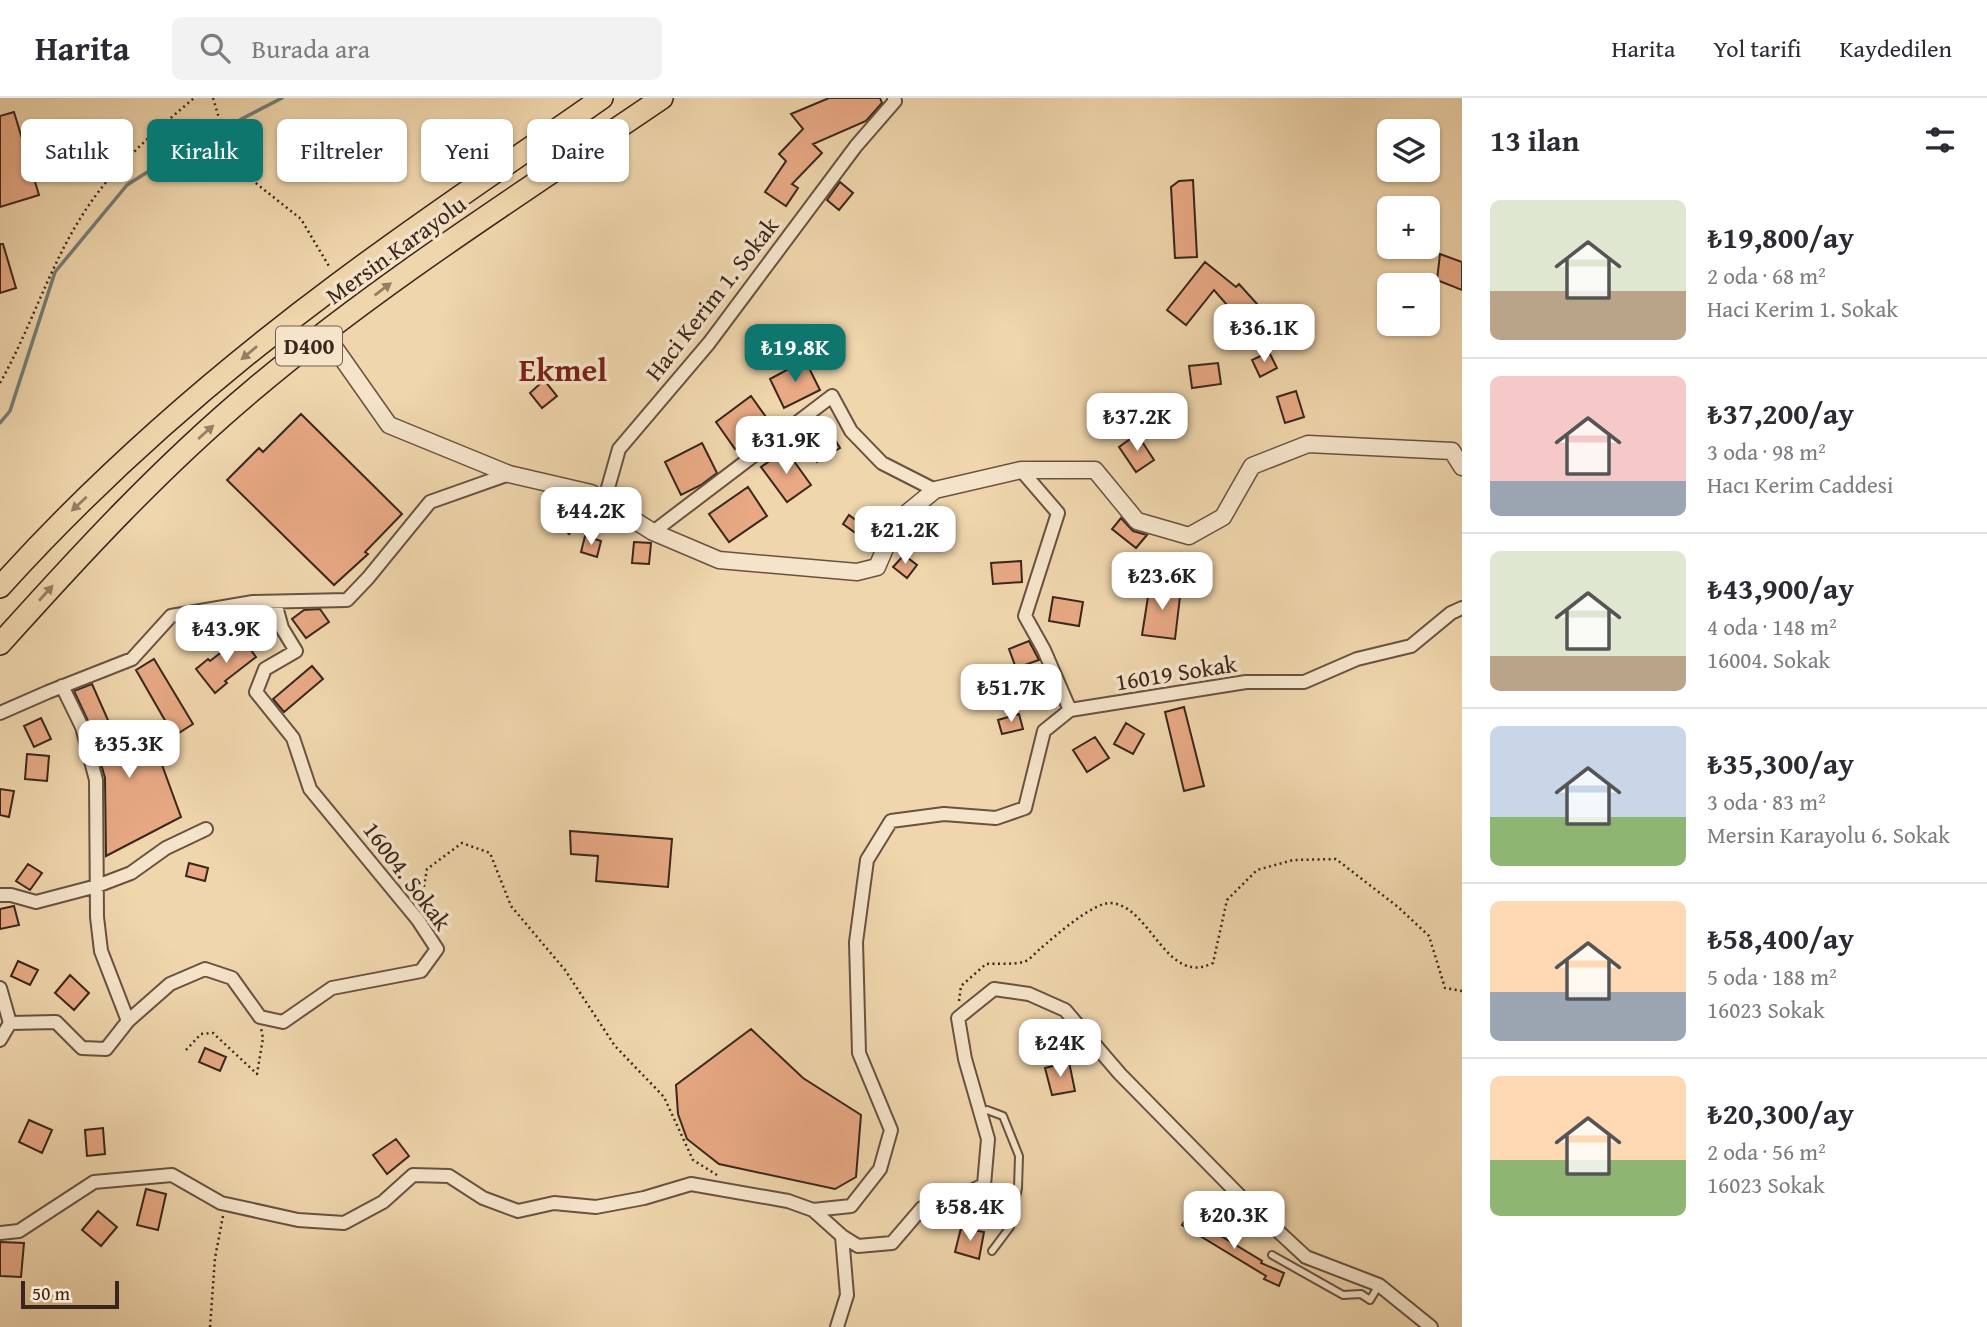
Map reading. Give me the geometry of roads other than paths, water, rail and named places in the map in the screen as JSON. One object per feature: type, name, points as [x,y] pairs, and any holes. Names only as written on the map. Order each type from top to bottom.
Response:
[{"type":"highway","name":"Mersin Karayolu","points":[[0,587],[49,533],[153,435],[253,349],[339,283],[602,98]]},
{"type":"highway","name":"Mersin Karayolu","points":[[0,644],[74,561],[158,476],[253,390],[387,286],[662,98]]},
{"type":"street","name":"Haci Kerim 1. Sokak","points":[[604,502],[619,449],[709,343],[856,146],[895,101],[894,98]]},
{"type":"street","points":[[325,334],[389,425],[509,474],[591,493],[653,532],[719,560],[857,572],[877,567],[897,522],[935,490],[1021,470],[1095,470],[1137,522],[1189,536],[1223,517],[1252,466],[1308,444],[1452,451],[1462,467]]},
{"type":"street","points":[[653,532],[832,396],[851,431],[882,463],[935,490]]},
{"type":"street","points":[[813,1210],[851,1206],[880,1169],[891,1130],[859,1053],[856,942],[867,860],[891,821],[944,814],[996,818],[1025,808],[1044,731],[1070,710],[1044,650],[1025,616],[1058,513],[1021,470]]},
{"type":"street","points":[[0,713],[132,659],[171,616],[253,602],[347,600],[430,502],[509,474]]},
{"type":"street","name":"16004. Sokak","points":[[128,1021],[170,984],[205,969],[232,978],[260,1017],[283,1022],[332,988],[421,971],[437,949],[418,920],[310,789],[293,738],[256,692],[265,669],[296,651],[282,628],[275,603]]},
{"type":"street","name":"16019 Sokak","points":[[1070,710],[1246,682],[1304,682],[1357,659],[1411,646],[1451,612],[1462,608]]},
{"type":"street","points":[[10,1023],[56,1023],[82,1048],[106,1048],[128,1021],[101,951],[96,780],[82,727],[62,686]]},
{"type":"street","points":[[0,895],[11,894],[36,902],[97,886],[131,873],[166,848],[206,829]]},
{"type":"street","points":[[0,988],[10,1023],[0,1040]]},
{"type":"street","points":[[0,1233],[19,1231],[94,1182],[172,1175],[221,1203],[298,1220],[344,1223],[383,1202],[413,1175],[449,1176],[483,1198],[518,1211],[554,1203],[596,1207],[643,1199],[691,1184],[789,1201],[813,1210],[842,1236],[859,1246],[892,1243],[922,1208],[949,1201],[984,1185],[988,1139],[965,1059],[958,1018],[994,989],[1029,994],[1065,1010],[1120,1074],[1240,1196],[1306,1257],[1379,1285],[1431,1327]]},
{"type":"street","points":[[837,1327],[847,1295],[842,1236]]},
{"type":"lane","points":[[980,1113],[987,1110],[1003,1116],[1018,1156],[1018,1188],[1010,1227],[992,1251]]},
{"type":"lane","points":[[1272,1255],[1343,1294],[1361,1294],[1370,1300],[1379,1285]]},
{"type":"waterway","points":[[0,423],[10,411],[55,272],[127,185],[182,150],[282,98]]},
{"type":"district","name":"Ekmel","points":[[563,370]]}]
